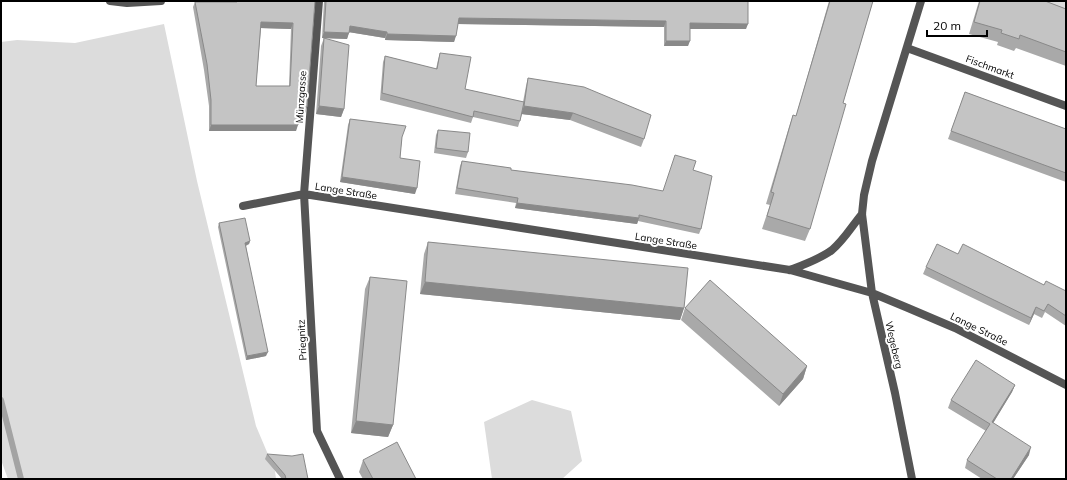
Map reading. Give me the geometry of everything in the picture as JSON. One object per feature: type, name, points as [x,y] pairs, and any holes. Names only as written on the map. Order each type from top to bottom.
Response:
[{"type":"street","points":[[110,1],[127,3],[161,1]]},
{"type":"street","name":"Münzgasse","points":[[304,194],[319,1]]},
{"type":"street","name":"Wegeberg","points":[[912,479],[895,393],[872,293],[862,214],[864,195],[872,161],[921,1]]},
{"type":"street","name":"Fischmarkt","points":[[907,48],[1066,106]]},
{"type":"street","name":"Lange Straße","points":[[243,206],[304,194],[790,270],[872,293],[955,328],[1066,385]]},
{"type":"street","name":"Priegnitz","points":[[304,194],[317,431],[340,479]]},
{"type":"street","points":[[790,270],[810,262],[830,251],[841,241],[862,214]]},
{"type":"shaded area","points":[[1039,1],[1066,1],[1066,12]]},
{"type":"shaded area","points":[[164,24],[197,181],[256,426],[275,471],[276,479],[8,479],[1,460],[1,42],[17,40],[75,43]]},
{"type":"shaded area","points":[[532,400],[571,411],[582,461],[562,479],[492,479],[484,422]]},
{"type":"building","points":[[315,1],[307,107],[298,106],[298,125],[211,125],[211,100],[207,64],[195,2]],"holes":[[[261,22],[293,23],[290,86],[256,86]]]},
{"type":"building","points":[[326,1],[748,1],[748,24],[690,23],[690,41],[666,41],[666,21],[459,18],[456,36],[387,34],[387,32],[350,26],[349,33],[324,32]]},
{"type":"building","points":[[830,1],[873,1],[843,103],[846,104],[810,229],[767,216],[774,193],[771,192],[793,115],[796,116]]},
{"type":"building","points":[[980,1],[1045,1],[1066,9],[1066,52],[1020,35],[1019,39],[1001,33],[1002,30],[974,22]]},
{"type":"building","points":[[324,38],[349,45],[344,109],[319,106]]},
{"type":"building","points":[[440,53],[471,57],[465,89],[524,102],[520,121],[474,111],[473,117],[382,93],[385,56],[437,69]]},
{"type":"building","points":[[528,78],[584,87],[651,115],[644,139],[573,113],[524,106]]},
{"type":"building","points":[[965,92],[1066,129],[1066,173],[951,131]]},
{"type":"building","points":[[350,119],[406,126],[402,137],[400,158],[420,161],[417,188],[342,177]]},
{"type":"building","points":[[438,130],[470,133],[468,152],[436,148]]},
{"type":"building","points":[[675,155],[696,161],[693,170],[712,176],[701,229],[639,215],[639,218],[517,203],[518,198],[457,188],[462,161],[511,168],[511,170],[632,185],[663,191]]},
{"type":"building","points":[[245,218],[250,241],[245,243],[268,352],[247,356],[219,223]]},
{"type":"building","points":[[428,242],[688,268],[684,308],[425,282]]},
{"type":"building","points":[[937,244],[958,254],[963,244],[1044,285],[1046,281],[1066,291],[1066,316],[1048,304],[1044,311],[1036,307],[1031,318],[926,267]]},
{"type":"building","points":[[370,277],[407,281],[393,425],[356,421]]},
{"type":"building","points":[[710,280],[807,366],[783,394],[685,308]]},
{"type":"building","points":[[976,360],[1015,385],[992,422],[1031,447],[1011,479],[997,479],[967,460],[990,424],[951,400]]},
{"type":"building","points":[[397,442],[416,479],[373,479],[363,460]]},
{"type":"building","points":[[267,454],[292,456],[303,454],[308,479],[286,479],[285,475]]},
{"type":"waterway","points":[[1,400],[21,479]]}]
